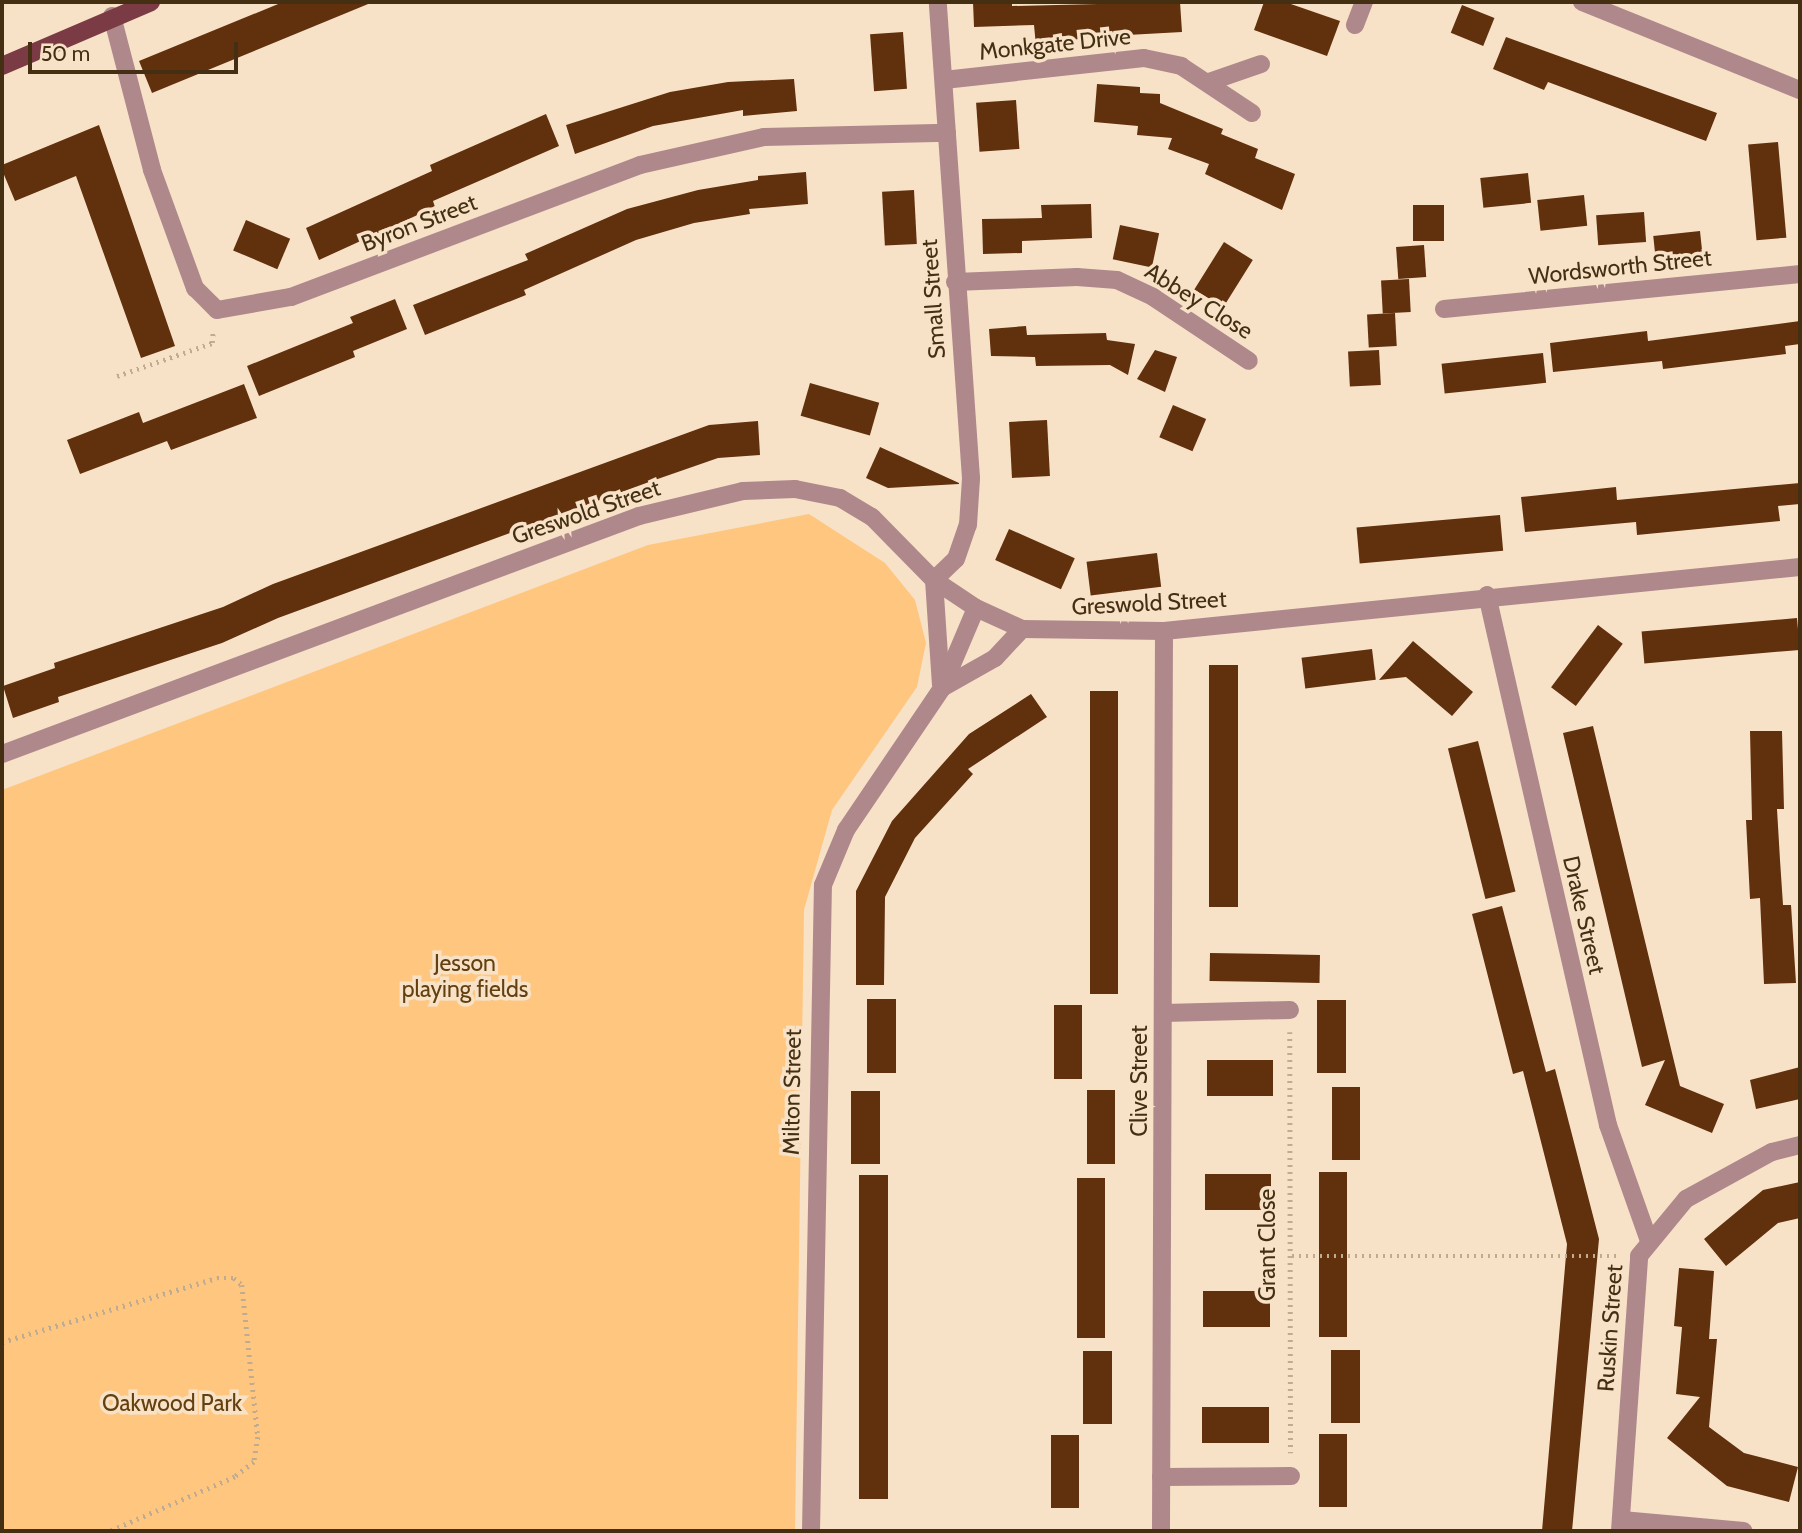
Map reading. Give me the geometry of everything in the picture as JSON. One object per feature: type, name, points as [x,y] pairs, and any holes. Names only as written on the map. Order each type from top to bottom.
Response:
[{"type":"main road","points":[[2,66],[112,16],[151,2]]},
{"type":"street","name":"Small Street","points":[[934,580],[956,559],[968,525],[971,478],[955,282],[938,2]]},
{"type":"street","points":[[1355,25],[1364,2]]},
{"type":"street","points":[[1582,2],[1800,90]]},
{"type":"street","points":[[112,16],[152,170],[195,288],[217,310]]},
{"type":"street","name":"Monkgate Drive","points":[[944,80],[1144,58],[1181,66],[1209,82],[1252,113]]},
{"type":"street","points":[[1209,82],[1261,64]]},
{"type":"street","name":"Byron Street","points":[[217,310],[291,297],[640,165],[764,137],[947,133]]},
{"type":"street","name":"Wordsworth Street","points":[[1444,309],[1800,274]]},
{"type":"street","name":"Abbey Close","points":[[955,282],[1077,277],[1117,280],[1153,297],[1249,361]]},
{"type":"street","name":"Greswold Street","points":[[2,754],[639,516],[743,491],[795,489],[840,498],[872,517],[934,580],[975,608],[1022,629],[1164,631],[1487,595],[1800,567]]},
{"type":"street","points":[[934,580],[942,688]]},
{"type":"street","name":"Drake Street","points":[[1487,595],[1608,1125],[1649,1241]]},
{"type":"street","name":"Milton Street","points":[[811,1531],[823,885],[846,830],[942,688],[975,608]]},
{"type":"street","name":"Milton Street","points":[[942,688],[995,658],[1022,629]]},
{"type":"street","name":"Clive Street","points":[[1161,1531],[1164,631]]},
{"type":"street","points":[[1164,1013],[1290,1010]]},
{"type":"street","name":"Ruskin Street","points":[[1744,1531],[1621,1526],[1639,1256],[1686,1199],[1772,1152],[1800,1145]]},
{"type":"street","points":[[1161,1477],[1291,1476]]},
{"type":"path","points":[[117,376],[212,344],[217,310]]},
{"type":"path","name":"Grant Close","points":[[1290,1010],[1291,1476]]},
{"type":"path","points":[[1292,1256],[1639,1256]]},
{"type":"path","points":[[2,1342],[217,1278],[234,1278],[242,1285],[258,1437],[254,1462],[235,1477],[111,1531]]},
{"type":"green space","name":"Jesson playing fields","points":[[809,514],[885,563],[915,600],[926,643],[917,687],[832,810],[804,910],[795,1531],[2,1531],[2,790],[648,545]]},
{"type":"building","points":[[283,2],[373,2],[152,93],[139,61]]},
{"type":"building","points":[[973,2],[1012,2],[1012,6],[1180,2],[1182,32],[1091,37],[1036,46],[1034,25],[974,27]]},
{"type":"building","points":[[1264,2],[1285,2],[1340,21],[1327,56],[1254,30]]},
{"type":"building","points":[[1462,5],[1494,18],[1483,46],[1451,33]]},
{"type":"building","points":[[903,32],[907,89],[874,91],[870,34]]},
{"type":"building","points":[[1506,37],[1717,113],[1706,141],[1548,82],[1544,90],[1493,69]]},
{"type":"building","points":[[794,79],[797,111],[743,116],[743,110],[653,126],[575,154],[566,125],[670,92],[728,82]]},
{"type":"building","points":[[1097,84],[1140,87],[1140,93],[1160,94],[1160,103],[1223,129],[1221,134],[1258,149],[1255,158],[1295,174],[1282,210],[1205,174],[1209,164],[1168,149],[1172,138],[1137,135],[1138,126],[1094,122]]},
{"type":"building","points":[[1016,100],[1019,149],[980,152],[976,103]]},
{"type":"building","points":[[546,114],[559,146],[433,201],[435,207],[319,260],[306,228],[432,171],[430,165]]},
{"type":"building","points":[[99,125],[175,346],[141,358],[76,176],[15,201],[2,170],[2,165]]},
{"type":"building","points":[[1778,142],[1786,238],[1756,240],[1748,145]]},
{"type":"building","points":[[806,172],[808,204],[749,209],[750,214],[694,223],[636,240],[524,290],[526,295],[425,335],[413,305],[528,260],[525,254],[627,209],[698,190],[758,180],[758,176]]},
{"type":"building","points":[[1528,173],[1531,203],[1483,208],[1480,178]]},
{"type":"building","points":[[914,190],[917,244],[885,246],[882,192]]},
{"type":"building","points":[[1584,195],[1587,226],[1540,231],[1537,200]]},
{"type":"building","points":[[1091,204],[1092,238],[1022,241],[1022,253],[983,254],[982,219],[1042,218],[1041,205]]},
{"type":"building","points":[[1413,205],[1444,205],[1444,241],[1413,241]]},
{"type":"building","points":[[1644,212],[1646,242],[1598,245],[1596,215]]},
{"type":"building","points":[[246,220],[290,239],[277,269],[233,250]]},
{"type":"building","points":[[1120,225],[1159,233],[1152,268],[1113,259]]},
{"type":"building","points":[[1700,231],[1703,261],[1656,266],[1653,236]]},
{"type":"building","points":[[1224,242],[1253,260],[1223,308],[1194,289]]},
{"type":"building","points":[[1424,245],[1426,277],[1398,279],[1396,247]]},
{"type":"building","points":[[1409,279],[1411,312],[1383,313],[1381,280]]},
{"type":"building","points":[[395,299],[407,329],[353,351],[355,357],[259,396],[247,366],[353,323],[350,317]]},
{"type":"building","points":[[1395,313],[1397,346],[1369,347],[1367,314]]},
{"type":"building","points":[[1800,321],[1800,344],[1785,346],[1786,354],[1663,369],[1662,361],[1553,372],[1550,343],[1647,331],[1648,341]]},
{"type":"building","points":[[1026,326],[1027,335],[1106,333],[1107,340],[1135,344],[1128,375],[1110,365],[1036,366],[1035,357],[991,356],[989,329]]},
{"type":"building","points":[[1155,350],[1177,357],[1165,392],[1137,379]]},
{"type":"building","points":[[1379,350],[1381,385],[1350,387],[1348,352]]},
{"type":"building","points":[[1543,353],[1546,383],[1445,393],[1442,364]]},
{"type":"building","points":[[810,383],[879,403],[870,436],[801,416]]},
{"type":"building","points":[[244,384],[257,418],[171,450],[167,441],[80,474],[67,440],[139,412],[143,423]]},
{"type":"building","points":[[1173,405],[1206,419],[1192,451],[1159,437]]},
{"type":"building","points":[[1047,420],[1050,476],[1012,478],[1009,422]]},
{"type":"building","points":[[758,421],[760,455],[718,458],[649,482],[278,618],[222,643],[58,697],[59,702],[13,718],[3,686],[55,668],[54,663],[223,607],[273,584],[709,425]]},
{"type":"building","points":[[880,447],[959,484],[888,488],[866,478]]},
{"type":"building","points":[[1800,483],[1800,504],[1778,506],[1780,521],[1637,535],[1636,522],[1525,532],[1521,497],[1616,487],[1617,500]]},
{"type":"building","points":[[1500,515],[1503,551],[1360,563],[1357,528]]},
{"type":"building","points":[[1009,529],[1075,558],[1061,589],[995,560]]},
{"type":"building","points":[[1157,553],[1161,587],[1091,595],[1087,562]]},
{"type":"building","points":[[1797,618],[1800,650],[1644,663],[1642,632]]},
{"type":"building","points":[[1598,625],[1623,644],[1576,706],[1551,687]]},
{"type":"building","points":[[1413,641],[1473,692],[1452,716],[1406,677],[1379,680]]},
{"type":"building","points":[[1372,649],[1376,680],[1305,688],[1302,658]]},
{"type":"building","points":[[1209,665],[1238,665],[1238,907],[1209,907]]},
{"type":"building","points":[[1090,691],[1118,691],[1118,994],[1090,994]]},
{"type":"building","points":[[1031,694],[1047,717],[968,769],[973,774],[915,838],[885,897],[884,985],[856,985],[856,891],[892,821],[969,734]]},
{"type":"building","points":[[1593,726],[1680,1086],[1724,1104],[1712,1133],[1645,1105],[1665,1060],[1642,1067],[1563,733]]},
{"type":"building","points":[[1750,731],[1782,731],[1784,809],[1777,809],[1783,905],[1791,905],[1796,983],[1764,984],[1760,898],[1750,899],[1746,820],[1752,820]]},
{"type":"building","points":[[1478,741],[1515,891],[1485,899],[1448,748]]},
{"type":"building","points":[[1502,906],[1546,1072],[1555,1069],[1599,1239],[1572,1531],[1542,1531],[1567,1244],[1523,1071],[1513,1074],[1472,914]]},
{"type":"building","points":[[1210,953],[1320,955],[1319,983],[1210,981]]},
{"type":"building","points":[[867,999],[896,999],[896,1073],[867,1073]]},
{"type":"building","points":[[1317,1000],[1346,1000],[1346,1073],[1317,1073]]},
{"type":"building","points":[[1054,1005],[1082,1005],[1082,1079],[1054,1079]]},
{"type":"building","points":[[1207,1060],[1273,1060],[1273,1096],[1207,1096]]},
{"type":"building","points":[[1800,1067],[1800,1099],[1756,1109],[1750,1080]]},
{"type":"building","points":[[1332,1087],[1360,1087],[1360,1160],[1332,1160]]},
{"type":"building","points":[[1087,1090],[1115,1090],[1115,1164],[1087,1164]]},
{"type":"building","points":[[851,1091],[880,1091],[880,1164],[851,1164]]},
{"type":"building","points":[[1319,1172],[1347,1172],[1347,1337],[1319,1337]]},
{"type":"building","points":[[1205,1174],[1271,1174],[1271,1210],[1205,1210]]},
{"type":"building","points":[[859,1175],[888,1175],[888,1499],[859,1499]]},
{"type":"building","points":[[1077,1178],[1105,1178],[1105,1338],[1077,1338]]},
{"type":"building","points":[[1800,1182],[1800,1218],[1778,1223],[1726,1266],[1704,1239],[1763,1190]]},
{"type":"building","points":[[1679,1268],[1714,1271],[1709,1339],[1717,1339],[1709,1427],[1744,1453],[1798,1467],[1789,1502],[1727,1486],[1667,1438],[1700,1397],[1676,1394],[1682,1327],[1674,1326]]},
{"type":"building","points":[[1203,1291],[1270,1291],[1270,1327],[1203,1327]]},
{"type":"building","points":[[1331,1350],[1360,1350],[1360,1423],[1331,1423]]},
{"type":"building","points":[[1083,1351],[1112,1351],[1112,1424],[1083,1424]]},
{"type":"building","points":[[1202,1407],[1269,1407],[1269,1443],[1202,1443]]},
{"type":"building","points":[[1319,1434],[1347,1434],[1347,1507],[1319,1507]]},
{"type":"building","points":[[1051,1435],[1079,1435],[1079,1508],[1051,1508]]},
{"type":"park label","name":"Oakwood Park","points":[[172,1403]]}]
